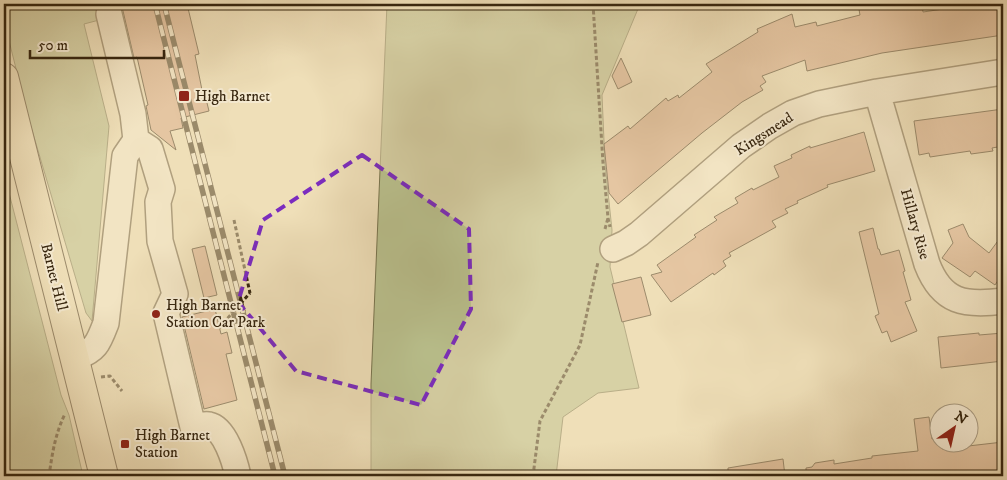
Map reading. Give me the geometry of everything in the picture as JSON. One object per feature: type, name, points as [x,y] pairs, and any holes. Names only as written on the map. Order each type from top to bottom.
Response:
[{"type":"main road","name":"Barnet Hill","points":[[4,77],[9,118],[75,358],[104,476]]},
{"type":"street","points":[[75,358],[90,353],[100,339],[106,323],[125,156],[136,140],[133,114],[109,14]]},
{"type":"street","name":"Kingsmead","points":[[605,246],[626,243],[639,234],[741,146],[793,113],[819,104],[877,92],[1003,72]]},
{"type":"street","name":"Hillary Rise","points":[[877,92],[924,255],[933,279],[942,290],[956,300],[970,304],[1003,301]]},
{"type":"street","points":[[136,140],[150,149],[162,189],[158,202],[160,241],[174,294],[166,313],[193,427],[209,425],[217,429],[228,444],[238,476]]},
{"type":"path","points":[[533,476],[540,421],[580,345],[605,246],[608,218],[602,164],[593,4]]},
{"type":"path","points":[[219,328],[250,293],[234,220]]},
{"type":"path","points":[[101,377],[110,376],[122,391]]},
{"type":"path","points":[[49,476],[59,426],[68,409]]},
{"type":"highlighted area","points":[[362,155],[469,229],[471,309],[421,405],[296,371],[238,302],[263,220]]},
{"type":"green space","points":[[4,4],[107,4],[103,19],[84,24],[109,126],[92,321],[86,313],[29,120],[4,21]]},
{"type":"green space","points":[[387,4],[640,4],[602,95],[605,164],[612,230],[610,267],[639,388],[598,393],[563,417],[556,476],[371,476],[371,384]]},
{"type":"green space","points":[[4,181],[7,185],[61,395],[69,415],[83,476],[4,476]]},
{"type":"building","points":[[120,4],[187,4],[199,54],[195,55],[203,95],[205,95],[209,111],[181,118],[183,128],[170,131],[176,150],[151,130],[146,106],[148,105],[137,57],[134,58]]},
{"type":"building","points":[[858,4],[922,4],[923,12],[950,8],[949,4],[1003,4],[1003,35],[882,53],[807,71],[805,60],[762,76],[766,82],[760,86],[763,90],[742,102],[702,133],[618,204],[609,193],[604,144],[628,126],[630,129],[666,98],[668,101],[678,95],[679,98],[712,72],[706,64],[758,32],[757,29],[792,14],[795,27],[816,22],[817,26],[860,15]]},
{"type":"building","points":[[621,58],[632,82],[618,89],[612,76]]},
{"type":"building","points":[[1003,109],[1003,146],[992,148],[993,151],[971,154],[970,151],[930,157],[929,153],[919,155],[914,121]]},
{"type":"building","points":[[864,132],[875,171],[827,185],[828,187],[797,201],[798,203],[785,209],[788,213],[772,221],[776,227],[729,253],[731,256],[723,261],[726,266],[671,302],[651,275],[662,272],[657,265],[696,237],[694,235],[717,220],[714,217],[738,203],[735,198],[752,188],[753,190],[779,177],[774,166],[792,158],[791,155],[810,146],[810,148]]},
{"type":"building","points":[[963,224],[969,237],[989,253],[1003,234],[1003,273],[995,285],[975,271],[970,277],[942,258],[953,243],[948,230]]},
{"type":"building","points":[[873,228],[881,255],[899,250],[911,300],[905,302],[917,331],[891,342],[887,331],[882,333],[875,316],[879,314],[859,232]]},
{"type":"building","points":[[205,246],[217,295],[204,298],[192,249]]},
{"type":"building","points":[[641,277],[651,315],[622,322],[612,284]]},
{"type":"building","points":[[215,309],[221,334],[227,332],[232,353],[226,354],[237,400],[204,409],[182,317]]},
{"type":"building","points":[[979,333],[979,335],[1003,333],[1003,361],[941,368],[938,337]]},
{"type":"building","points":[[929,417],[930,452],[980,452],[980,445],[1003,442],[1003,476],[944,476],[944,473],[924,476],[806,476],[806,468],[812,467],[815,463],[834,460],[834,464],[872,458],[872,456],[918,451],[914,419]]},
{"type":"building","points":[[783,459],[785,476],[728,476],[728,468]]},
{"type":"railway","points":[[155,4],[275,476]]},
{"type":"railway","points":[[164,4],[285,476]]},
{"type":"place","name":"High Barnet","points":[[184,96]]},
{"type":"place","name":"High Barnet Station Car Park","points":[[156,314]]},
{"type":"place","name":"High Barnet Station","points":[[125,444]]}]
